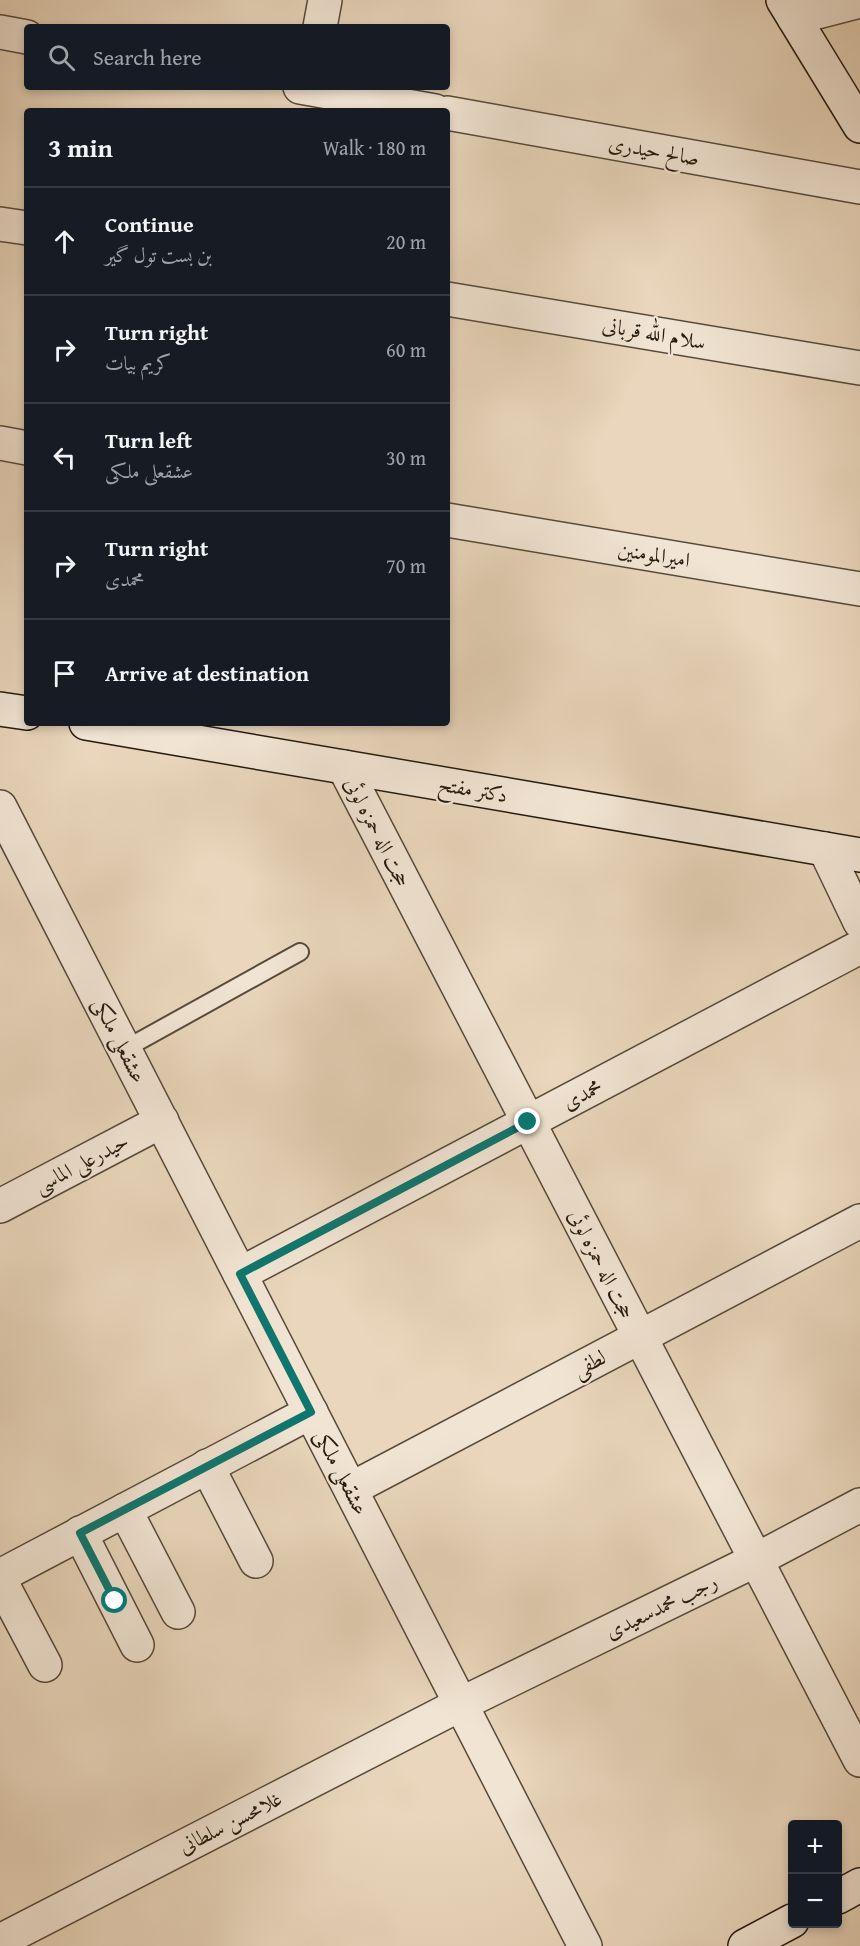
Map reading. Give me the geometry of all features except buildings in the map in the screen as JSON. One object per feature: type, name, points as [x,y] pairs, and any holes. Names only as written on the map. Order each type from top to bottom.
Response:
[{"type":"street","points":[[321,24],[325,0]]},
{"type":"street","points":[[860,1],[789,9],[860,126]]},
{"type":"street","points":[[0,32],[24,36]]},
{"type":"street","points":[[306,93],[414,108]]},
{"type":"street","name":"صالح حیدری","points":[[450,114],[860,187]]},
{"type":"street","points":[[0,224],[24,228]]},
{"type":"street","name":"سلام الله قربانی","points":[[450,300],[860,368]]},
{"type":"street","points":[[0,443],[24,447]]},
{"type":"street","name":"امیرالمومنین","points":[[450,521],[860,589]]},
{"type":"street","points":[[0,708],[24,712]]},
{"type":"street","name":"دکتر مفتح","points":[[123,726],[198,732],[344,767],[860,855]]},
{"type":"street","name":"حجت اله حمزه لوئی","points":[[344,767],[860,1760]]},
{"type":"street","name":"عشقعلی ملکی","points":[[4,825],[162,1121],[585,1946]]},
{"type":"street","points":[[825,849],[860,922]]},
{"type":"street","name":"محمدی","points":[[240,1274],[860,947]]},
{"type":"street","name":"حیدرعلی الماسی","points":[[0,1206],[162,1121]]},
{"type":"street","name":"لطفی","points":[[351,1489],[860,1221]]},
{"type":"street","points":[[45,1665],[0,1578],[80,1533],[311,1412]]},
{"type":"street","points":[[207,1467],[256,1561]]},
{"type":"street","name":"رجب محمدسعیدی","points":[[461,1704],[756,1560],[860,1505]]},
{"type":"street","points":[[125,1510],[178,1612]]},
{"type":"street","points":[[80,1533],[137,1645]]},
{"type":"street","name":"غلامحسن سلطانی","points":[[0,1941],[461,1704]]},
{"type":"street","points":[[842,1894],[860,1885]]},
{"type":"street","points":[[746,1946],[788,1923]]},
{"type":"street","points":[[0,1941],[3,1946]]},
{"type":"lane","points":[[124,1049],[300,952]]},
{"type":"route","points":[[115,1601],[80,1533],[311,1412],[240,1274],[528,1122]]}]
